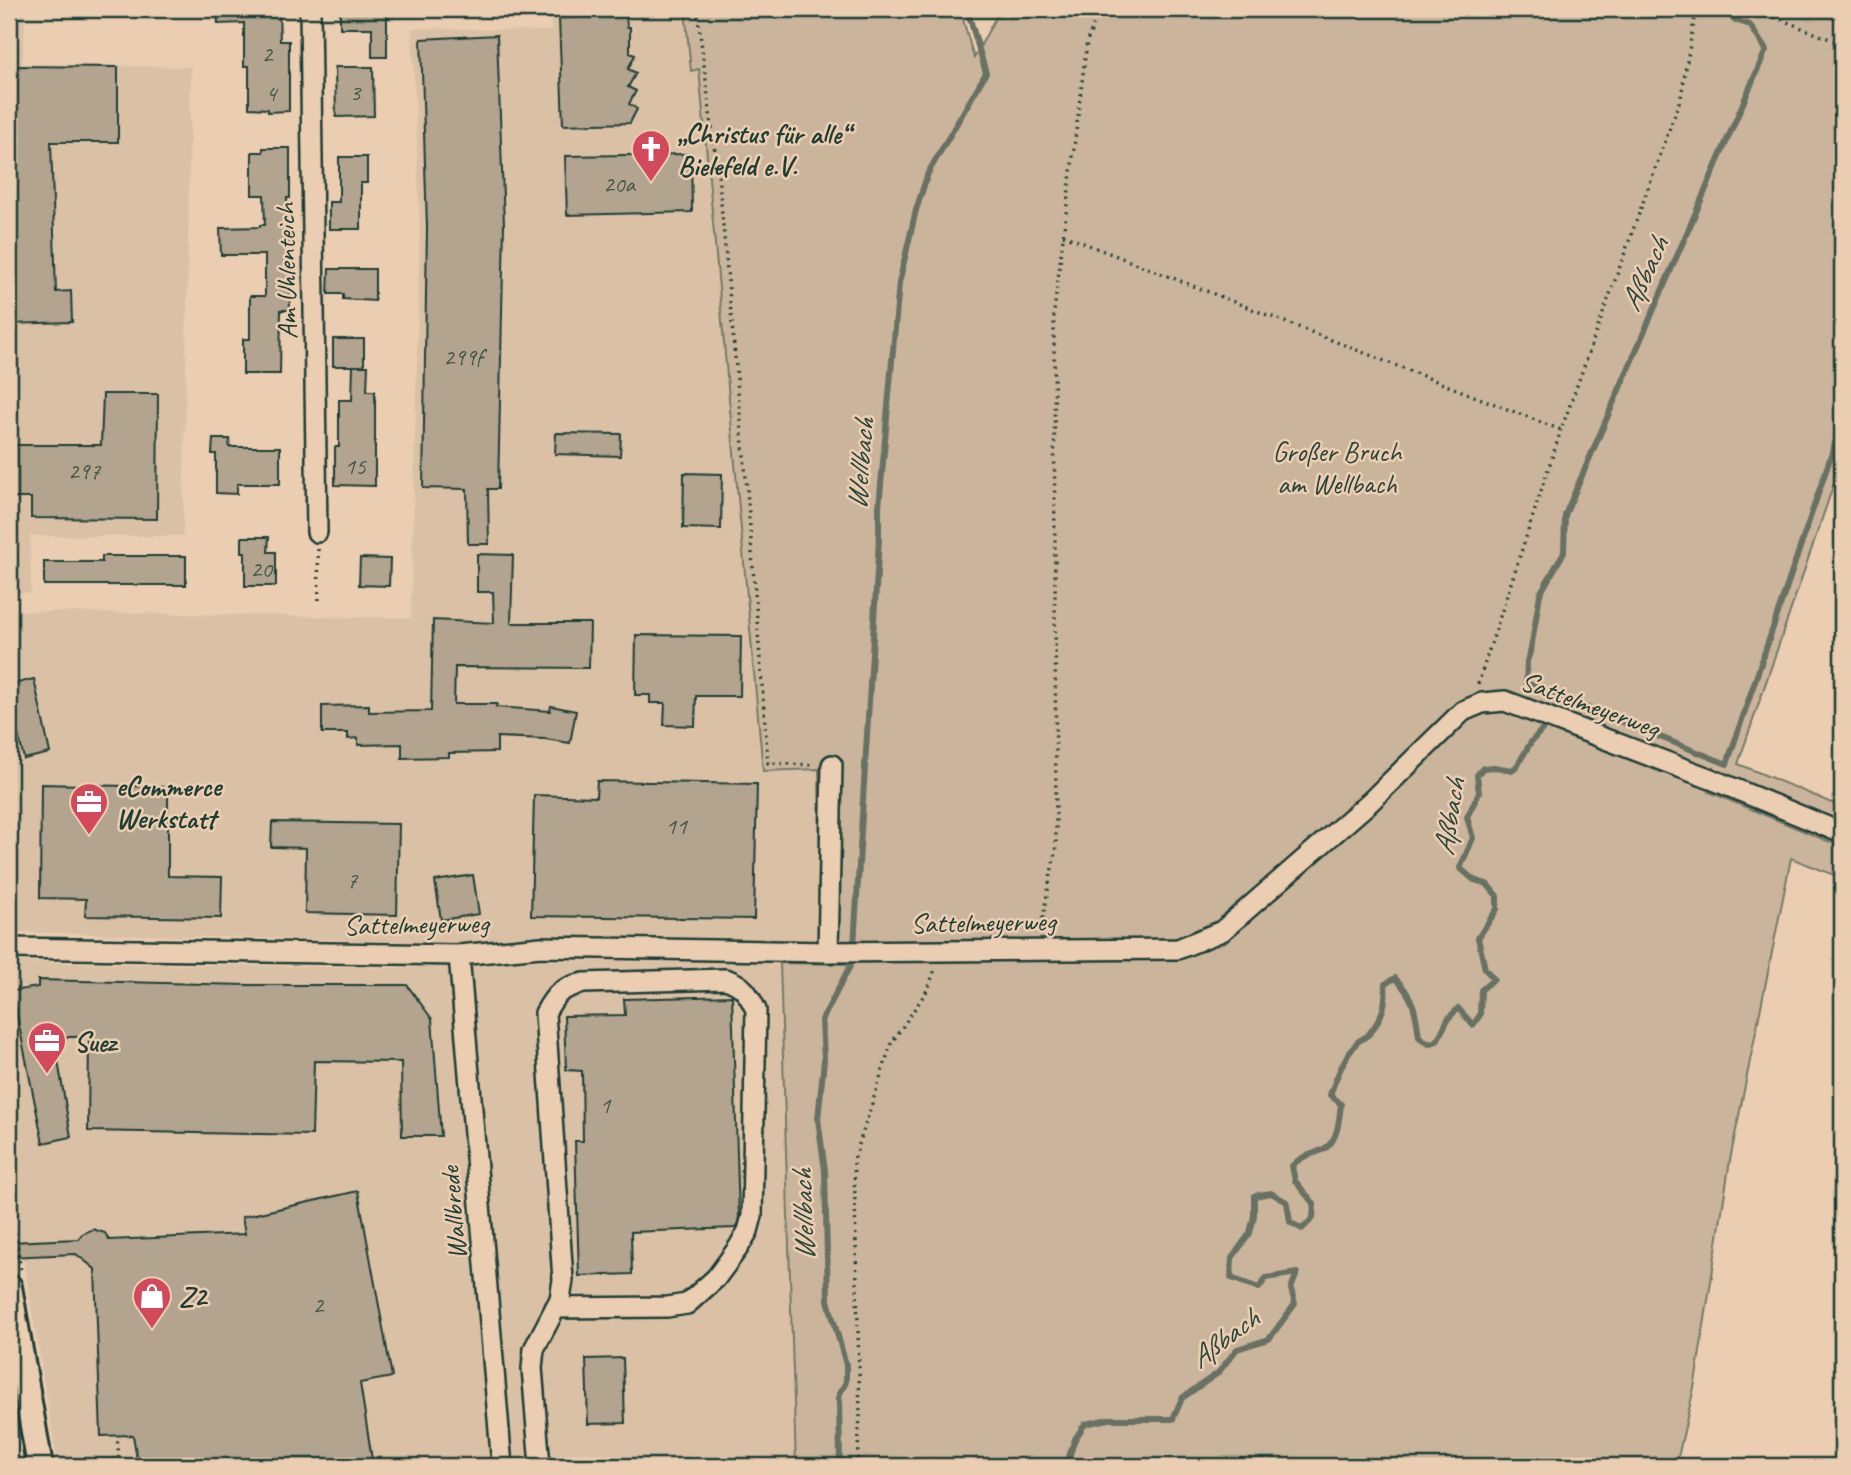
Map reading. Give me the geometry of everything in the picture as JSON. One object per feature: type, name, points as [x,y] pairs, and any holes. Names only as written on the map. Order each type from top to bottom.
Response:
[{"type":"main road","points":[[9,1287],[40,1466]]},
{"type":"street","name":"Am Uhlenteich","points":[[310,9],[317,532]]},
{"type":"street","name":"Sattelmeyerweg","points":[[9,948],[459,955],[541,947],[828,952],[1178,949],[1222,931],[1371,801],[1463,711],[1482,703],[1505,701],[1711,779],[1842,833]]},
{"type":"street","points":[[828,952],[832,765]]},
{"type":"street","name":"Wallbrede","points":[[459,955],[502,1466]]},
{"type":"street","points":[[540,1466],[532,1368],[534,1349],[555,1308],[560,1299],[563,1280],[545,1013],[554,997],[566,987],[584,983],[725,979],[739,983],[748,992],[756,1010],[752,1216],[748,1231],[716,1278],[687,1304],[667,1307],[555,1308]]},
{"type":"path","points":[[696,9],[721,205],[768,763],[832,765]]},
{"type":"path","points":[[1036,949],[1056,847],[1054,312],[1087,41],[1100,9]]},
{"type":"path","points":[[1471,708],[1561,430],[1681,97],[1696,9]]},
{"type":"path","points":[[1755,9],[1842,44]]},
{"type":"path","points":[[1063,235],[1561,430]]},
{"type":"path","points":[[317,532],[319,603]]},
{"type":"path","points":[[857,1466],[860,1416],[854,1160],[891,1044],[928,989],[941,951]]},
{"type":"path","points":[[117,1436],[119,1458],[128,1466]]},
{"type":"path","points":[[85,1463],[119,1458]]},
{"type":"shaded area","points":[[9,9],[26,9],[22,64],[191,67],[183,536],[30,536],[31,593],[9,593]]},
{"type":"shaded area","points":[[550,9],[685,9],[691,70],[699,69],[764,771],[819,769],[821,940],[541,936],[457,943],[9,932],[9,611],[411,618],[420,224],[412,28],[551,31]]},
{"type":"shaded area","points":[[547,960],[780,963],[796,1466],[58,1466],[9,1174],[9,965],[13,962],[403,968]]},
{"type":"green space","name":"Großer Bruch am Wellbach","points":[[685,9],[960,9],[974,58],[1000,9],[1842,9],[1842,460],[1738,764],[1842,807],[1842,826],[1715,775],[1709,792],[1842,847],[1842,878],[1791,858],[1730,1160],[1695,1383],[1676,1466],[796,1466],[780,963],[845,964],[846,943],[821,940],[819,769],[763,771],[699,69],[691,71]]},
{"type":"building","points":[[217,9],[279,9],[280,41],[289,41],[289,111],[268,112],[268,109],[249,108],[249,66],[244,66],[244,23],[218,24]]},
{"type":"building","points":[[340,9],[387,9],[387,57],[372,57],[372,28],[340,28]]},
{"type":"building","points":[[626,15],[627,27],[630,27],[630,53],[635,55],[628,69],[636,73],[628,87],[636,91],[629,104],[637,109],[630,123],[563,125],[559,18]]},
{"type":"building","points":[[497,35],[504,225],[498,489],[488,489],[489,544],[468,544],[467,489],[423,488],[427,227],[421,39]]},
{"type":"building","points":[[9,66],[118,67],[118,142],[51,142],[56,292],[71,291],[72,322],[9,324]]},
{"type":"building","points":[[335,67],[373,67],[374,116],[336,117]]},
{"type":"building","points":[[263,148],[290,148],[290,198],[287,198],[290,310],[281,310],[280,374],[243,374],[243,339],[250,339],[250,296],[265,296],[265,255],[221,255],[220,228],[265,225],[264,195],[252,195],[252,152],[263,152]]},
{"type":"building","points":[[691,154],[692,212],[567,215],[565,156]]},
{"type":"building","points":[[339,157],[367,157],[367,183],[361,183],[361,229],[329,229],[329,202],[339,202]]},
{"type":"building","points":[[329,269],[375,269],[375,301],[343,299],[343,294],[328,294]]},
{"type":"building","points":[[333,339],[364,339],[364,366],[333,366]]},
{"type":"building","points":[[353,366],[368,366],[367,391],[375,391],[375,486],[335,485],[335,447],[339,447],[339,400],[352,400]]},
{"type":"building","points":[[103,394],[158,394],[157,519],[31,518],[31,498],[11,498],[11,445],[101,445]]},
{"type":"building","points":[[556,433],[621,434],[620,456],[555,454]]},
{"type":"building","points":[[213,439],[230,439],[229,447],[280,447],[280,484],[237,484],[237,494],[216,493],[216,454],[212,454]]},
{"type":"building","points":[[684,473],[722,474],[721,529],[683,528]]},
{"type":"building","points":[[242,537],[269,537],[268,552],[276,552],[276,586],[245,586]]},
{"type":"building","points":[[477,554],[513,555],[511,623],[590,623],[589,668],[455,667],[454,704],[497,704],[496,707],[550,711],[551,706],[576,711],[570,743],[497,737],[497,752],[402,758],[402,744],[358,745],[358,738],[348,739],[348,733],[322,733],[322,706],[369,705],[369,712],[431,711],[433,620],[494,623],[493,592],[477,592]]},
{"type":"building","points":[[102,556],[186,556],[186,585],[44,585],[44,562],[102,562]]},
{"type":"building","points":[[360,558],[390,559],[389,586],[359,585]]},
{"type":"building","points":[[636,635],[741,636],[740,696],[696,696],[695,726],[664,725],[665,703],[650,703],[650,695],[635,695]]},
{"type":"building","points":[[34,679],[50,753],[24,759],[17,729],[9,725],[9,685]]},
{"type":"building","points":[[597,781],[757,784],[754,919],[531,916],[534,795],[596,797]]},
{"type":"building","points":[[41,784],[168,787],[168,876],[222,877],[221,918],[85,916],[86,899],[40,898]]},
{"type":"building","points":[[272,822],[399,824],[397,915],[305,913],[306,848],[271,847]]},
{"type":"building","points":[[473,875],[479,914],[441,920],[435,881]]},
{"type":"building","points":[[38,980],[247,985],[407,985],[432,1019],[441,1136],[402,1136],[401,1062],[314,1061],[312,1135],[88,1131],[89,1037],[54,1037],[71,1137],[43,1143],[12,991],[38,987]]},
{"type":"building","points":[[732,996],[739,1217],[737,1226],[631,1232],[632,1274],[579,1276],[575,1141],[583,1141],[582,1071],[566,1070],[564,1016],[625,1015],[624,999]]},
{"type":"building","points":[[358,1191],[392,1377],[360,1383],[373,1466],[138,1466],[133,1435],[101,1436],[95,1269],[76,1254],[9,1257],[9,1242],[78,1239],[93,1229],[105,1233],[109,1240],[245,1234],[242,1217]]},
{"type":"building","points":[[623,1358],[625,1423],[588,1424],[586,1359]]},
{"type":"waterway","name":"Wellbach","points":[[854,946],[879,507],[899,283],[916,210],[928,173],[986,73],[967,9]]},
{"type":"waterway","name":"Aßbach","points":[[1721,9],[1735,20],[1750,25],[1766,50],[1565,515],[1564,552],[1540,594],[1527,661],[1526,683],[1727,764],[1842,423]]},
{"type":"waterway","name":"Aßbach","points":[[1066,1466],[1075,1439],[1085,1424],[1109,1419],[1173,1419],[1182,1398],[1218,1373],[1237,1349],[1269,1339],[1295,1304],[1291,1289],[1297,1273],[1266,1278],[1259,1288],[1231,1278],[1232,1258],[1250,1233],[1254,1216],[1254,1196],[1271,1193],[1287,1202],[1290,1222],[1302,1229],[1313,1218],[1314,1204],[1295,1181],[1292,1166],[1301,1158],[1327,1147],[1334,1138],[1341,1104],[1330,1095],[1347,1056],[1356,1043],[1368,1035],[1380,1017],[1384,1005],[1385,984],[1395,978],[1406,992],[1415,1012],[1419,1037],[1429,1044],[1437,1041],[1448,1019],[1458,1008],[1473,1025],[1480,1015],[1481,990],[1494,979],[1485,969],[1478,938],[1497,909],[1497,896],[1487,884],[1474,880],[1460,868],[1473,838],[1467,817],[1479,793],[1477,775],[1483,768],[1512,770],[1547,724]]},
{"type":"waterway","name":"Wellbach","points":[[840,1466],[839,1395],[846,1382],[846,1365],[828,1300],[825,1171],[818,1119],[824,1060],[822,1020],[850,966]]},
{"type":"tram line","points":[[9,1368],[25,1466]]},
{"type":"place","name":"„Christus für alle“ Bielefeld e.V.","points":[[651,183]]},
{"type":"place","name":"eCommerce Werkstatt","points":[[89,836]]},
{"type":"place","name":"Suez","points":[[47,1075]]},
{"type":"place","name":"Z2","points":[[152,1330]]}]
